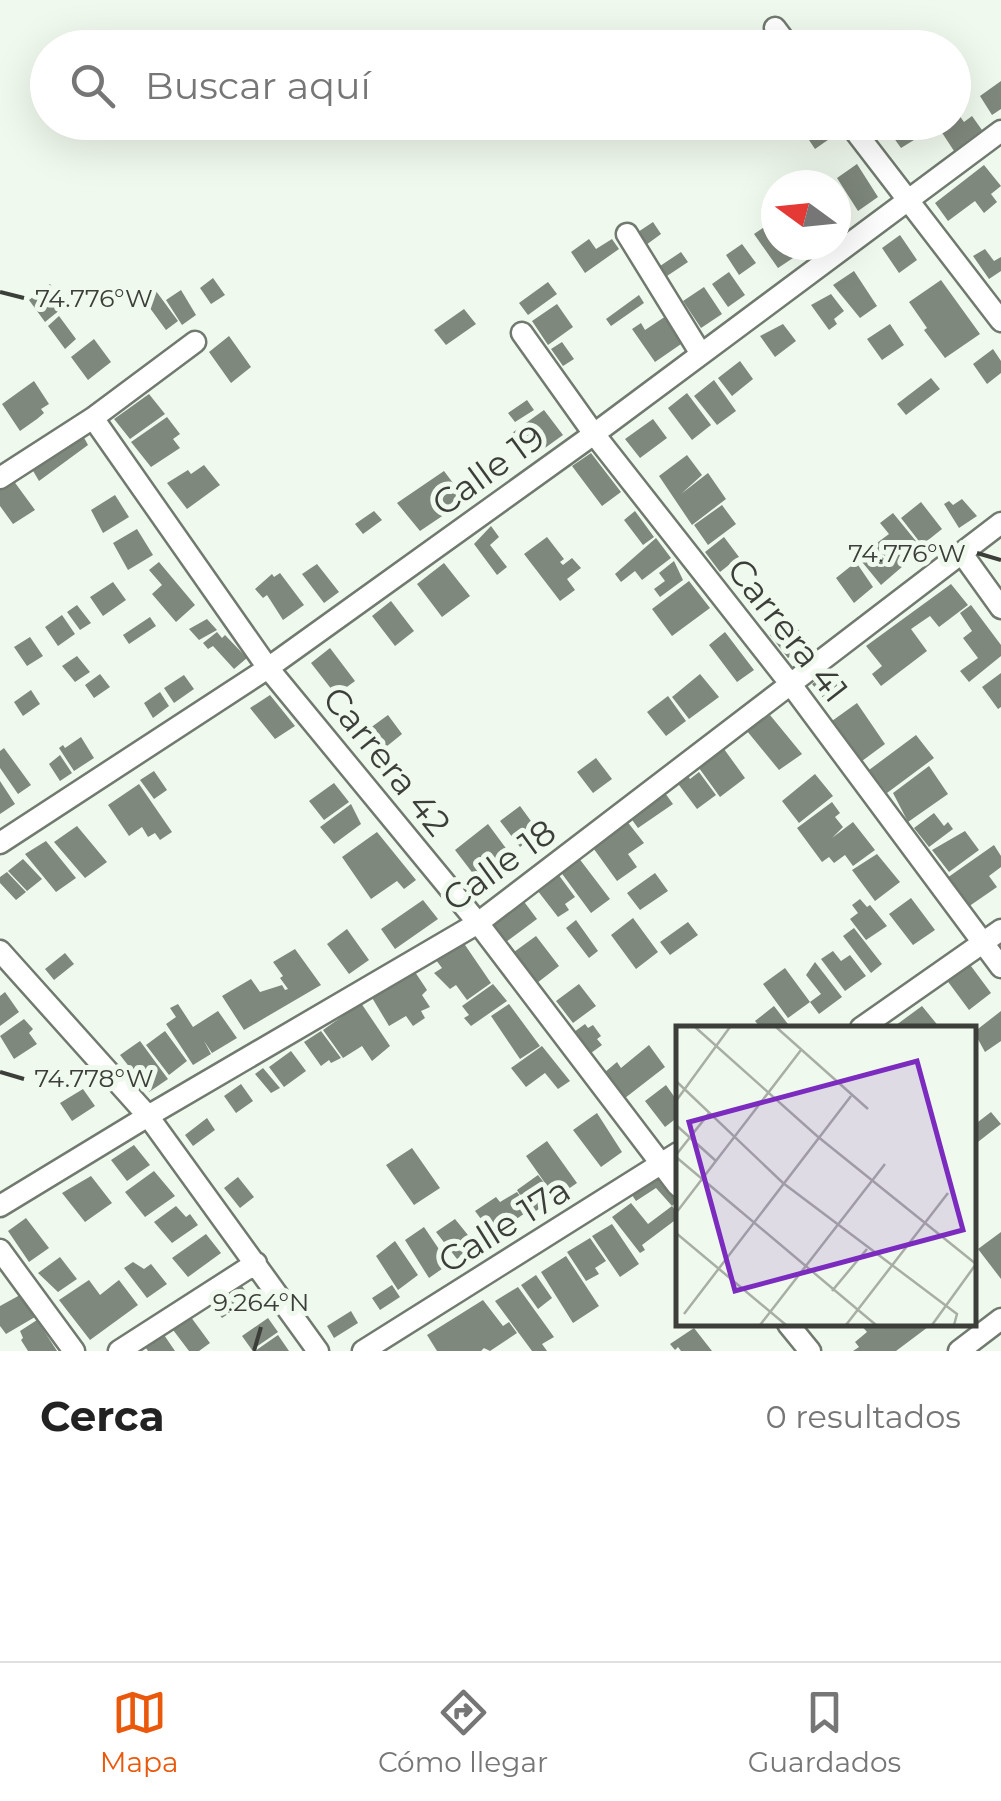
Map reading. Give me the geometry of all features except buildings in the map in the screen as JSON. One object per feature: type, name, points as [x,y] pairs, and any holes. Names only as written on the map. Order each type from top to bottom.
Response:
[{"type":"street","name":"Calle 19","points":[[0,843],[268,668],[594,434],[1001,131]]},
{"type":"street","points":[[862,140],[1001,321]]},
{"type":"street","points":[[627,234],[701,354]]},
{"type":"street","name":"Carrera 41","points":[[522,334],[1001,967]]},
{"type":"street","points":[[0,478],[93,418],[194,342]]},
{"type":"street","name":"Carrera 42","points":[[93,418],[268,668],[670,1159]]},
{"type":"street","name":"Calle 18","points":[[0,1206],[478,923],[1001,523]]},
{"type":"street","points":[[963,555],[1001,608]]},
{"type":"street","points":[[863,1026],[1001,930]]},
{"type":"street","points":[[0,950],[148,1116],[318,1351]]},
{"type":"street","name":"Calle 17a","points":[[363,1351],[670,1159]]},
{"type":"street","points":[[0,1250],[74,1351]]},
{"type":"street","points":[[118,1351],[256,1263]]},
{"type":"street","points":[[959,1351],[1001,1319]]},
{"type":"street","points":[[790,1326],[810,1351]]}]
